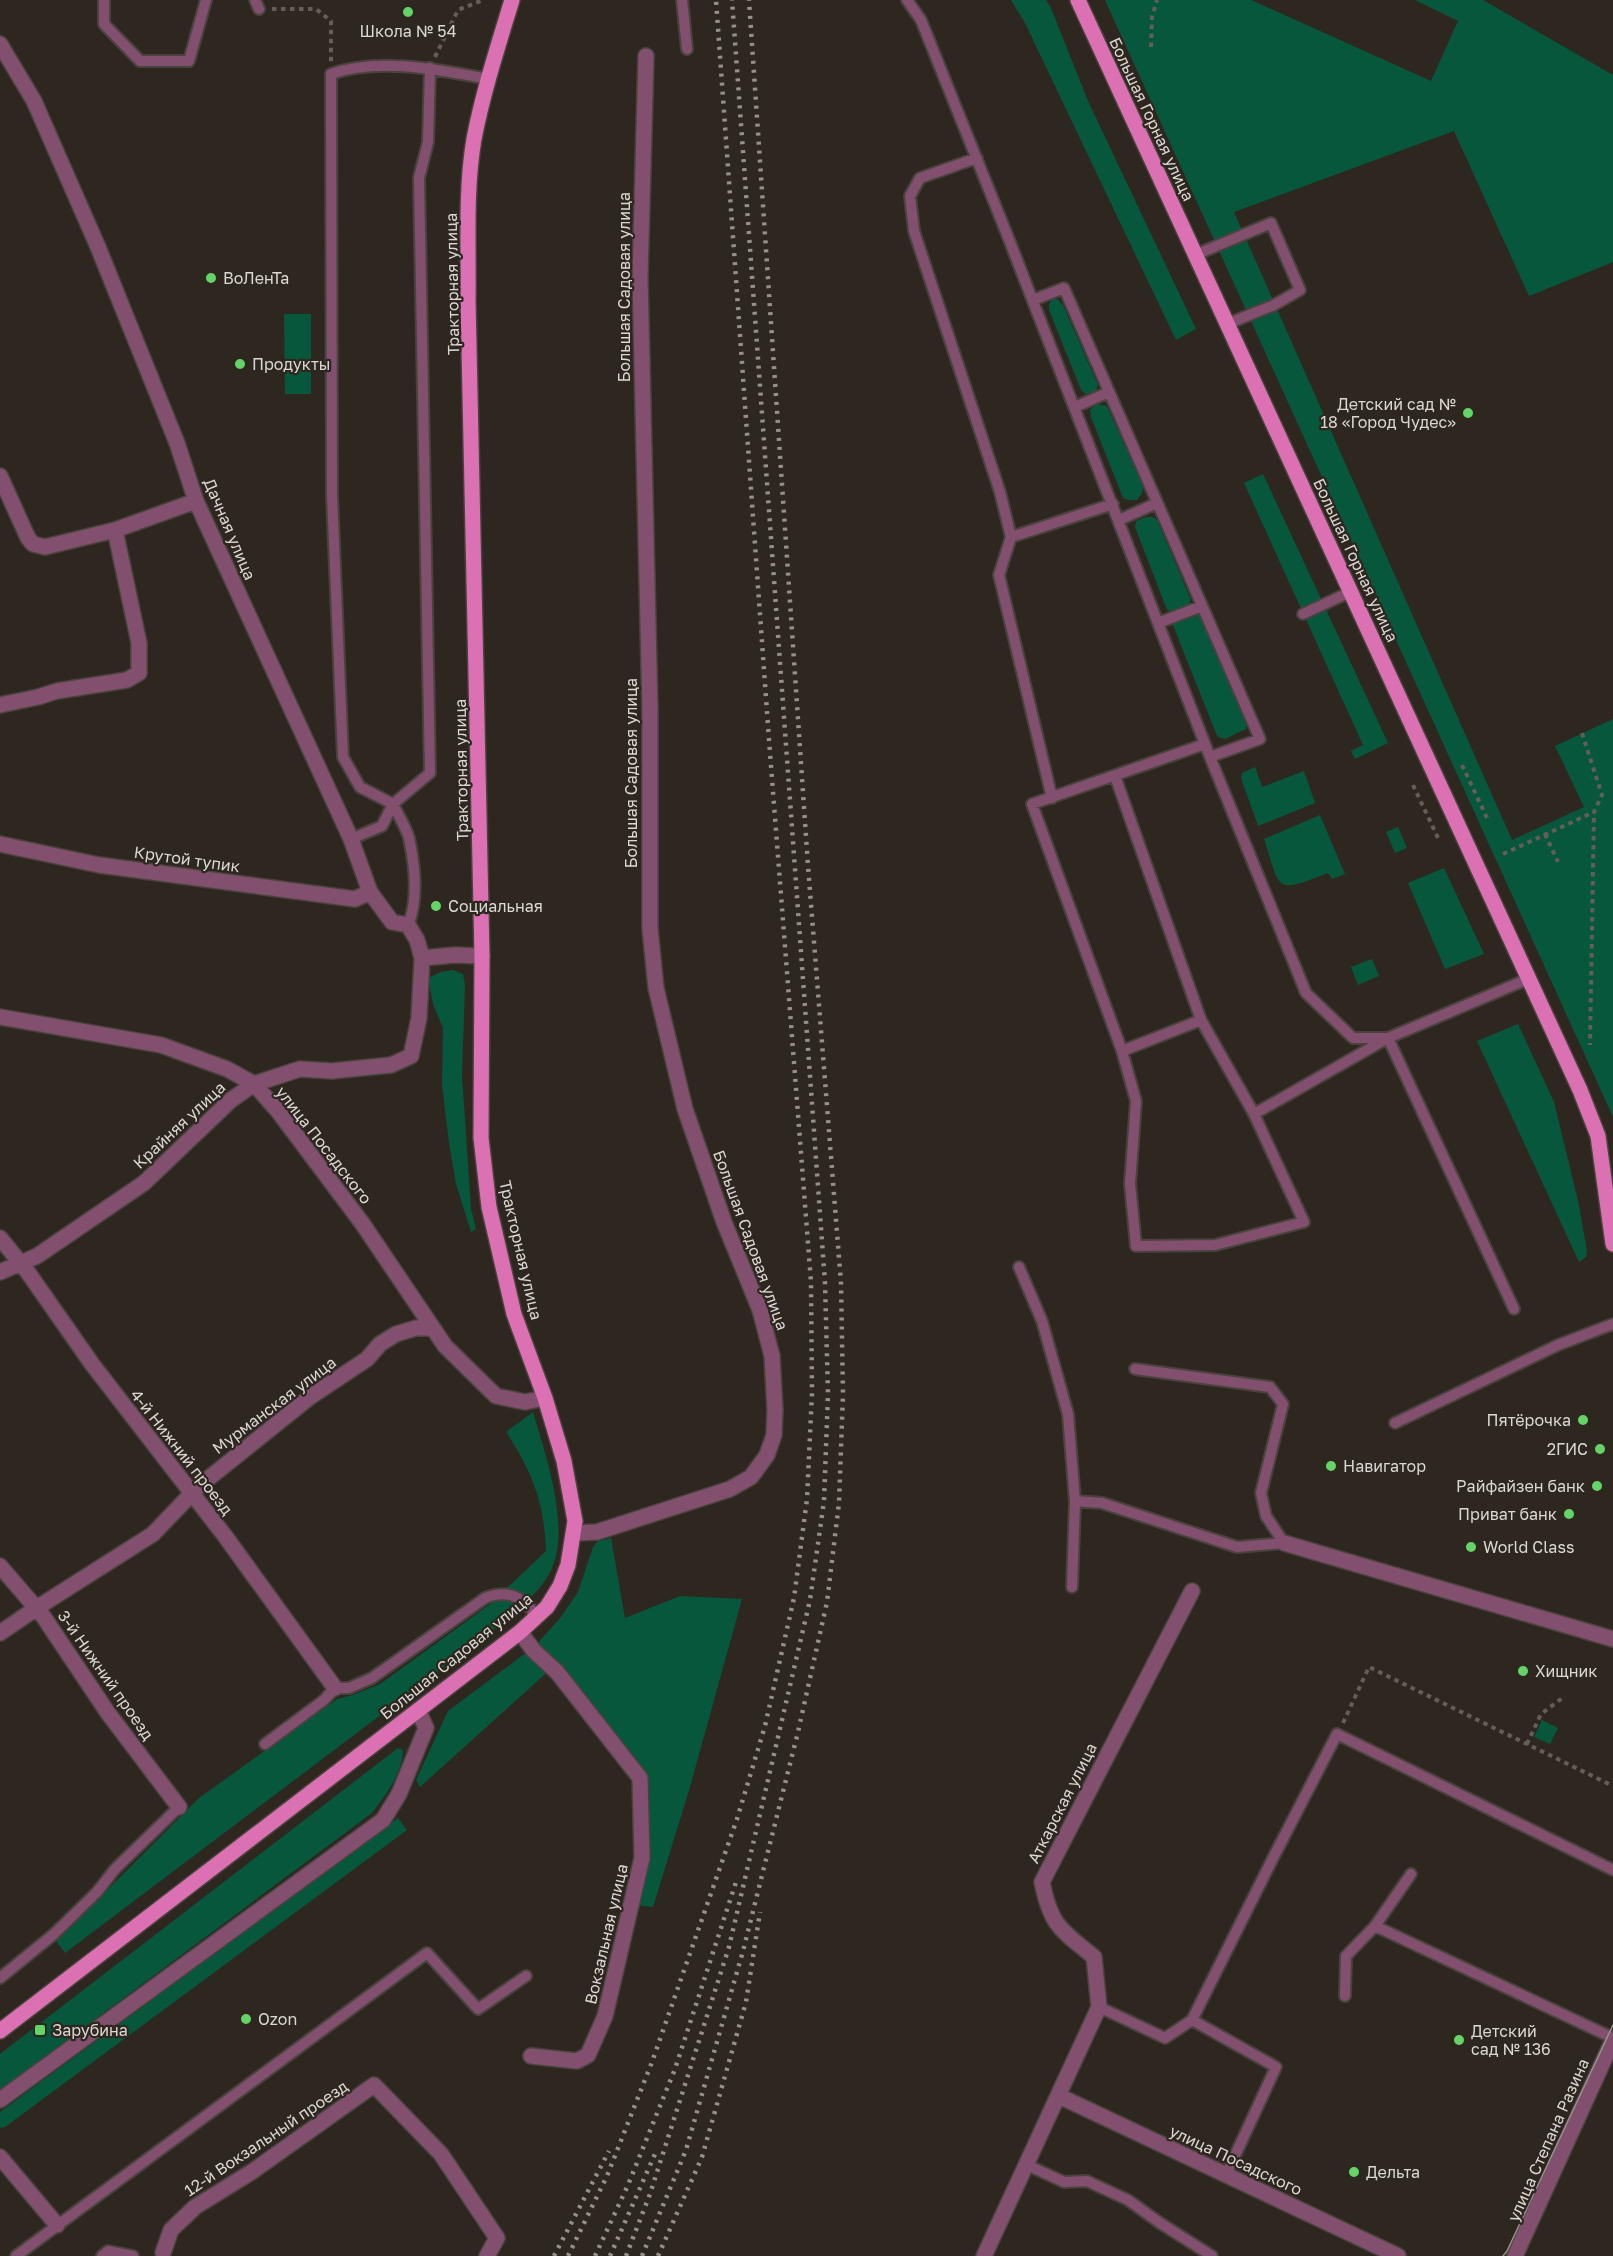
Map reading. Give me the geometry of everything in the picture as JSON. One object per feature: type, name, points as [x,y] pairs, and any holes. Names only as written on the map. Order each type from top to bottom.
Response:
[{"type":"main road","name":"Тракторная улица","points":[[512,0],[488,79],[474,139],[469,192],[468,300],[482,956],[481,1138],[489,1207],[514,1314],[545,1398],[571,1492],[574,1533]]},
{"type":"main road","name":"Большая Горная улица","points":[[1078,0],[1580,1090],[1598,1136],[1613,1159]]},
{"type":"main road","name":"Большая Горная улица","points":[[1598,1136],[1613,1244]]},
{"type":"main road","name":"Большая Садовая улица","points":[[0,2031],[520,1632],[547,1607],[560,1586],[568,1565],[574,1533]]},
{"type":"street","name":"Дачная улица","points":[[0,44],[34,101],[98,247],[177,443],[196,501],[351,839],[370,892],[392,922],[408,926]]},
{"type":"street","name":"Большая Садовая улица","points":[[574,1533],[597,1532],[730,1489],[751,1477],[767,1455],[774,1435],[772,1356],[760,1310],[724,1222],[685,1109],[656,988],[650,929],[650,710],[640,277],[646,56]]},
{"type":"street","points":[[0,476],[28,538],[33,544],[45,546],[115,530],[196,501]]},
{"type":"street","points":[[0,705],[38,698],[57,691],[127,680],[139,673],[139,643],[115,530]]},
{"type":"street","name":"Крутой тупик","points":[[0,844],[99,865],[355,899],[370,892]]},
{"type":"street","points":[[408,926],[417,940],[423,958],[454,955],[482,956]]},
{"type":"street","name":"Крайняя улица","points":[[0,1272],[37,1256],[144,1183],[231,1100],[254,1084],[300,1070],[332,1071],[391,1065],[411,1056],[419,1018],[423,958]]},
{"type":"street","name":"улица Посадского","points":[[0,1017],[161,1045],[227,1069],[254,1084],[278,1111],[362,1223],[445,1346],[496,1396],[525,1402],[545,1398]]},
{"type":"street","name":"4-й Нижний проезд","points":[[0,1238],[92,1365],[225,1536],[335,1688]]},
{"type":"street","name":"Мурманская улица","points":[[0,1633],[153,1534],[199,1486],[274,1424],[368,1359],[380,1344],[396,1334],[416,1328],[432,1328]]},
{"type":"street","points":[[1284,1543],[1613,1639]]},
{"type":"street","name":"3-й Нижний проезд","points":[[0,1566],[34,1609],[43,1616],[108,1713],[179,1807]]},
{"type":"street","name":"Аткарская улица","points":[[984,2256],[1099,2007],[1094,1957],[1059,1928],[1047,1908],[1042,1882],[1192,1591]]},
{"type":"street","name":"Вокзальная улица","points":[[520,1632],[534,1651],[557,1672],[640,1778],[642,1858],[605,2016],[588,2055],[577,2061],[531,2056]]},
{"type":"street","points":[[0,2100],[383,1820],[399,1794],[426,1728],[418,1710]]},
{"type":"street","name":"улица Степана Разина","points":[[1515,2256],[1613,2039]]},
{"type":"street","name":"12-й Вокзальный проезд","points":[[164,2254],[171,2230],[195,2206],[254,2171],[374,2085],[441,2154],[497,2238],[487,2256]]},
{"type":"street","name":"улица Посадского","points":[[1059,2096],[1398,2256]]},
{"type":"street","points":[[0,2157],[57,2225]]},
{"type":"lane","points":[[104,0],[104,24],[140,61],[189,61],[206,0]]},
{"type":"lane","points":[[682,0],[687,49]]},
{"type":"lane","points":[[907,0],[921,20],[977,158],[1210,757],[1306,993],[1353,1038],[1388,1038]]},
{"type":"lane","points":[[408,926],[414,910],[415,884],[409,837],[393,804],[360,787],[343,757],[332,496],[331,75],[350,68],[430,68],[488,79]]},
{"type":"lane","points":[[351,839],[382,826],[393,804],[430,773],[418,178],[428,142],[430,68]]},
{"type":"lane","points":[[977,158],[920,178],[910,196],[914,231],[1000,492],[1011,537],[999,575],[1052,798]]},
{"type":"lane","points":[[1195,255],[1271,223],[1300,290],[1274,305],[1227,324]]},
{"type":"lane","points":[[1033,300],[1064,288],[1260,739],[1210,757]]},
{"type":"lane","points":[[1075,407],[1109,392]]},
{"type":"lane","points":[[1119,520],[1157,503]]},
{"type":"lane","points":[[1011,537],[1113,504]]},
{"type":"lane","points":[[1304,614],[1350,592]]},
{"type":"lane","points":[[1158,623],[1202,606]]},
{"type":"lane","points":[[1114,776],[1201,1020],[1254,1114],[1304,1222],[1215,1245],[1136,1246],[1130,1184],[1136,1101],[1122,1051],[1032,804],[1205,744]]},
{"type":"lane","points":[[1254,1114],[1388,1038],[1528,979]]},
{"type":"lane","points":[[1122,1051],[1201,1020]]},
{"type":"lane","points":[[1388,1038],[1514,1309]]},
{"type":"lane","points":[[1019,1268],[1042,1322],[1068,1414],[1075,1501],[1072,1587]]},
{"type":"lane","points":[[1395,1423],[1558,1345],[1613,1324]]},
{"type":"lane","points":[[1075,1501],[1102,1503],[1237,1547],[1284,1543],[1266,1515],[1262,1493],[1283,1404],[1270,1387],[1135,1369]]},
{"type":"lane","points":[[264,1744],[324,1700],[335,1688],[349,1688],[372,1678],[485,1598],[499,1593],[525,1601],[537,1616]]},
{"type":"lane","points":[[1099,2007],[1165,2038],[1192,2020],[1337,1734],[1613,1870]]},
{"type":"lane","points":[[0,1978],[54,1934],[97,1892],[115,1869],[179,1807]]},
{"type":"lane","points":[[1345,1996],[1346,1956],[1375,1926],[1411,1875]]},
{"type":"lane","points":[[1375,1926],[1613,2039]]},
{"type":"lane","points":[[16,2256],[427,1953],[478,2009],[526,1976]]},
{"type":"lane","points":[[1192,2020],[1276,2067],[1226,2175]]},
{"type":"lane","points":[[1027,2165],[1064,2182],[1087,2181],[1128,2200],[1212,2256]]},
{"type":"lane","points":[[102,2256],[108,2251],[133,2256]]},
{"type":"path","points":[[430,68],[458,10],[483,0]]},
{"type":"path","points":[[1151,47],[1152,17],[1157,0]]},
{"type":"path","points":[[257,4],[316,9],[331,21],[331,75]]},
{"type":"path","points":[[1582,733],[1602,795],[1594,812],[1590,1045]]},
{"type":"path","points":[[1462,765],[1488,820]]},
{"type":"path","points":[[1413,785],[1439,840]]},
{"type":"path","points":[[1503,854],[1594,812]]},
{"type":"path","points":[[1545,834],[1558,862]]},
{"type":"path","points":[[1337,1734],[1370,1667],[1613,1786]]},
{"type":"path","points":[[1527,1744],[1536,1729],[1541,1714],[1565,1696]]},
{"type":"green space","points":[[1011,0],[1046,0],[1051,8],[1088,101],[1196,329],[1176,340],[1025,23]]},
{"type":"green space","points":[[1105,0],[1251,0],[1431,81],[1458,21],[1415,0],[1483,0],[1613,75],[1613,262],[1529,296],[1454,131],[1234,212],[1512,840],[1584,807],[1555,746],[1613,719],[1613,1117]]},
{"type":"green space","points":[[1057,299],[1063,305],[1098,385],[1096,391],[1086,394],[1081,390],[1049,310],[1049,303]]},
{"type":"green space","points":[[284,314],[311,314],[311,394],[285,394]]},
{"type":"green space","points":[[1096,404],[1107,406],[1143,486],[1142,493],[1137,500],[1123,498],[1091,417],[1090,410]]},
{"type":"green space","points":[[1263,474],[1388,743],[1355,759],[1351,751],[1363,745],[1244,483]]},
{"type":"green space","points":[[1153,517],[1157,520],[1191,600],[1188,605],[1178,610],[1167,610],[1135,527],[1136,521]]},
{"type":"green space","points":[[1198,614],[1201,618],[1247,722],[1246,729],[1225,739],[1218,737],[1215,731],[1173,625],[1174,621]]},
{"type":"green space","points":[[1255,767],[1262,787],[1304,771],[1315,803],[1258,826],[1241,778],[1242,773]]},
{"type":"green space","points":[[1320,815],[1345,874],[1332,879],[1328,873],[1298,884],[1282,883],[1277,878],[1264,839]]},
{"type":"green space","points":[[1398,827],[1407,848],[1395,853],[1386,832]]},
{"type":"green space","points":[[1444,868],[1484,954],[1445,969],[1408,883]]},
{"type":"green space","points":[[1372,959],[1379,976],[1358,985],[1351,967]]},
{"type":"green space","points":[[453,970],[463,974],[465,985],[462,1076],[471,1209],[476,1229],[471,1232],[456,1184],[449,1143],[442,1085],[443,1028],[433,1004],[428,978]]},
{"type":"green space","points":[[1518,1024],[1554,1102],[1579,1205],[1587,1251],[1586,1257],[1579,1262],[1477,1041]]},
{"type":"green space","points":[[533,1412],[545,1451],[558,1520],[558,1542],[554,1562],[537,1591],[504,1622],[65,1953],[56,1941],[199,1798],[337,1699],[380,1684],[489,1605],[546,1551],[543,1518],[535,1488],[506,1432]]},
{"type":"green space","points":[[611,1538],[625,1618],[680,1596],[742,1599],[690,1787],[653,1907],[635,1905],[646,1858],[649,1778],[553,1667],[420,1787],[416,1780],[448,1711],[535,1646],[561,1617],[578,1592],[593,1547],[598,1541]]},
{"type":"green space","points":[[1542,1720],[1558,1728],[1550,1744],[1534,1737]]},
{"type":"green space","points":[[398,1748],[403,1750],[400,1767],[388,1791],[372,1813],[0,2090],[0,2054]]},
{"type":"green space","points":[[398,1818],[407,1830],[5,2127],[0,2128],[0,2112]]},
{"type":"tram line","points":[[1503,2256],[1613,2025]]},
{"type":"railway","points":[[568,2256],[607,2176],[652,2062],[737,1819],[765,1726],[794,1598],[807,1499],[812,1393],[811,1282],[769,740],[716,0]]},
{"type":"railway","points":[[626,2256],[650,2194],[729,1947],[810,1600],[824,1501],[828,1394],[825,1283],[732,0]]},
{"type":"railway","points":[[642,2256],[686,2150],[743,1951],[798,1732],[827,1602],[839,1503],[843,1394],[841,1283],[808,866],[749,0]]},
{"type":"railway","points":[[595,2256],[628,2185],[675,2069],[736,1882]]},
{"type":"railway","points":[[658,2256],[702,2157],[746,2002],[760,1912]]},
{"type":"railway","points":[[554,2256],[609,2151]]},
{"type":"railway","points":[[610,2256],[655,2154]]},
{"type":"place","name":"Школа № 54","points":[[408,12]]},
{"type":"place","name":"ВоЛенТа","points":[[211,278]]},
{"type":"place","name":"Продукты","points":[[240,364]]},
{"type":"place","name":"Детский сад № 18 «Город Чудес»","points":[[1468,413]]},
{"type":"place","name":"Социальная","points":[[436,906]]},
{"type":"place","name":"Пятёрочка","points":[[1583,1420]]},
{"type":"place","name":"2ГИС","points":[[1600,1449]]},
{"type":"place","name":"Навигатор","points":[[1331,1466]]},
{"type":"place","name":"Райфайзен банк","points":[[1597,1486]]},
{"type":"place","name":"Приват банк","points":[[1569,1514]]},
{"type":"place","name":"World Class","points":[[1471,1547]]},
{"type":"place","name":"Хищник","points":[[1523,1671]]},
{"type":"place","name":"Ozon","points":[[246,2019]]},
{"type":"place","name":"Зарубина","points":[[40,2030]]},
{"type":"place","name":"Детский сад № 136","points":[[1459,2040]]},
{"type":"place","name":"Дельта","points":[[1354,2172]]}]
